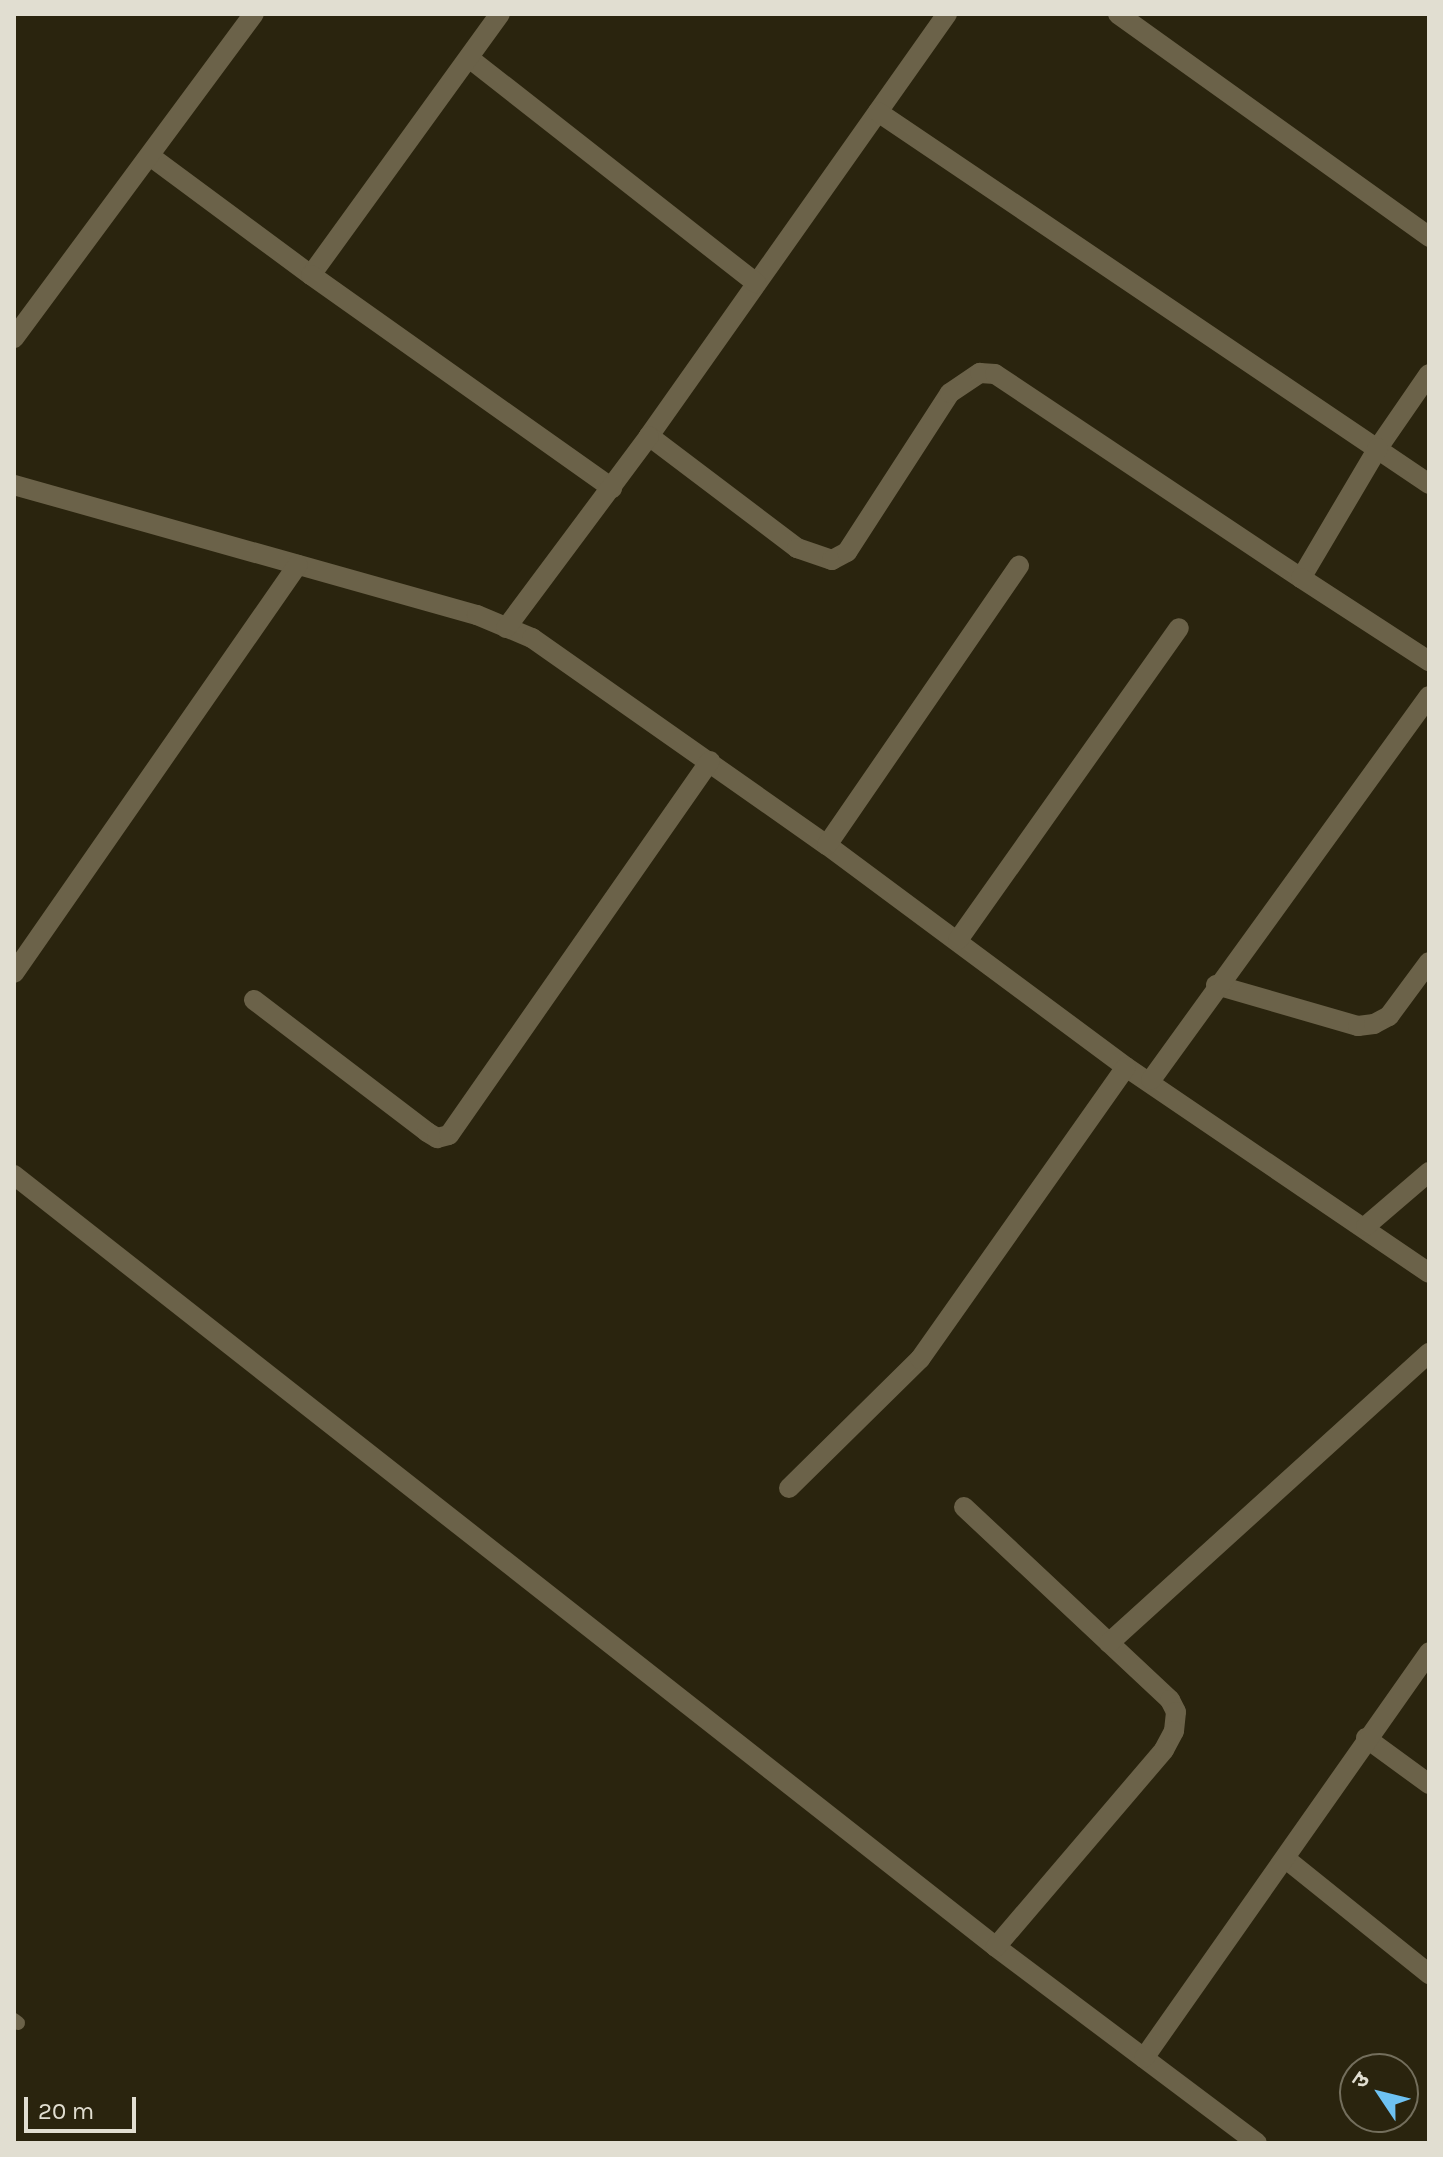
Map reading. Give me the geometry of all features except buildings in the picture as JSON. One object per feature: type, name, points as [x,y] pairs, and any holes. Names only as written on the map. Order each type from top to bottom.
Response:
[{"type":"street","points":[[14,338],[254,14]]},
{"type":"street","points":[[311,275],[500,14]]},
{"type":"street","points":[[506,628],[612,488],[947,14]]},
{"type":"street","points":[[1118,14],[1429,237]]},
{"type":"street","points":[[469,58],[756,283]]},
{"type":"street","points":[[878,112],[1429,484]]},
{"type":"street","points":[[150,156],[311,275],[612,488]]},
{"type":"street","points":[[649,436],[797,548],[832,560],[847,552],[950,393],[980,373],[995,374],[1429,661]]},
{"type":"street","points":[[1301,578],[1378,448],[1429,374]]},
{"type":"street","points":[[14,485],[298,565],[506,628],[553,650],[958,940],[1126,1067],[1151,1080],[1366,1226],[1429,1273]]},
{"type":"street","points":[[14,973],[298,565]]},
{"type":"street","points":[[827,845],[1019,566]]},
{"type":"street","points":[[958,940],[1179,628]]},
{"type":"street","points":[[1151,1080],[1216,985],[1429,696]]},
{"type":"street","points":[[254,1000],[427,1132],[437,1138],[449,1135],[710,761]]},
{"type":"street","points":[[1216,985],[1358,1026],[1374,1024],[1389,1016],[1429,962]]},
{"type":"street","points":[[789,1488],[920,1359],[1126,1067]]},
{"type":"street","points":[[1366,1226],[1429,1172]]},
{"type":"street","points":[[14,1175],[996,1947],[1257,2143]]},
{"type":"street","points":[[1109,1643],[1429,1353]]},
{"type":"street","points":[[964,1507],[1170,1700],[1176,1712],[1174,1731],[1164,1750],[996,1947]]},
{"type":"street","points":[[1144,2058],[1429,1652]]},
{"type":"street","points":[[1366,1738],[1429,1784]]},
{"type":"street","points":[[1286,1859],[1429,1974]]}]
